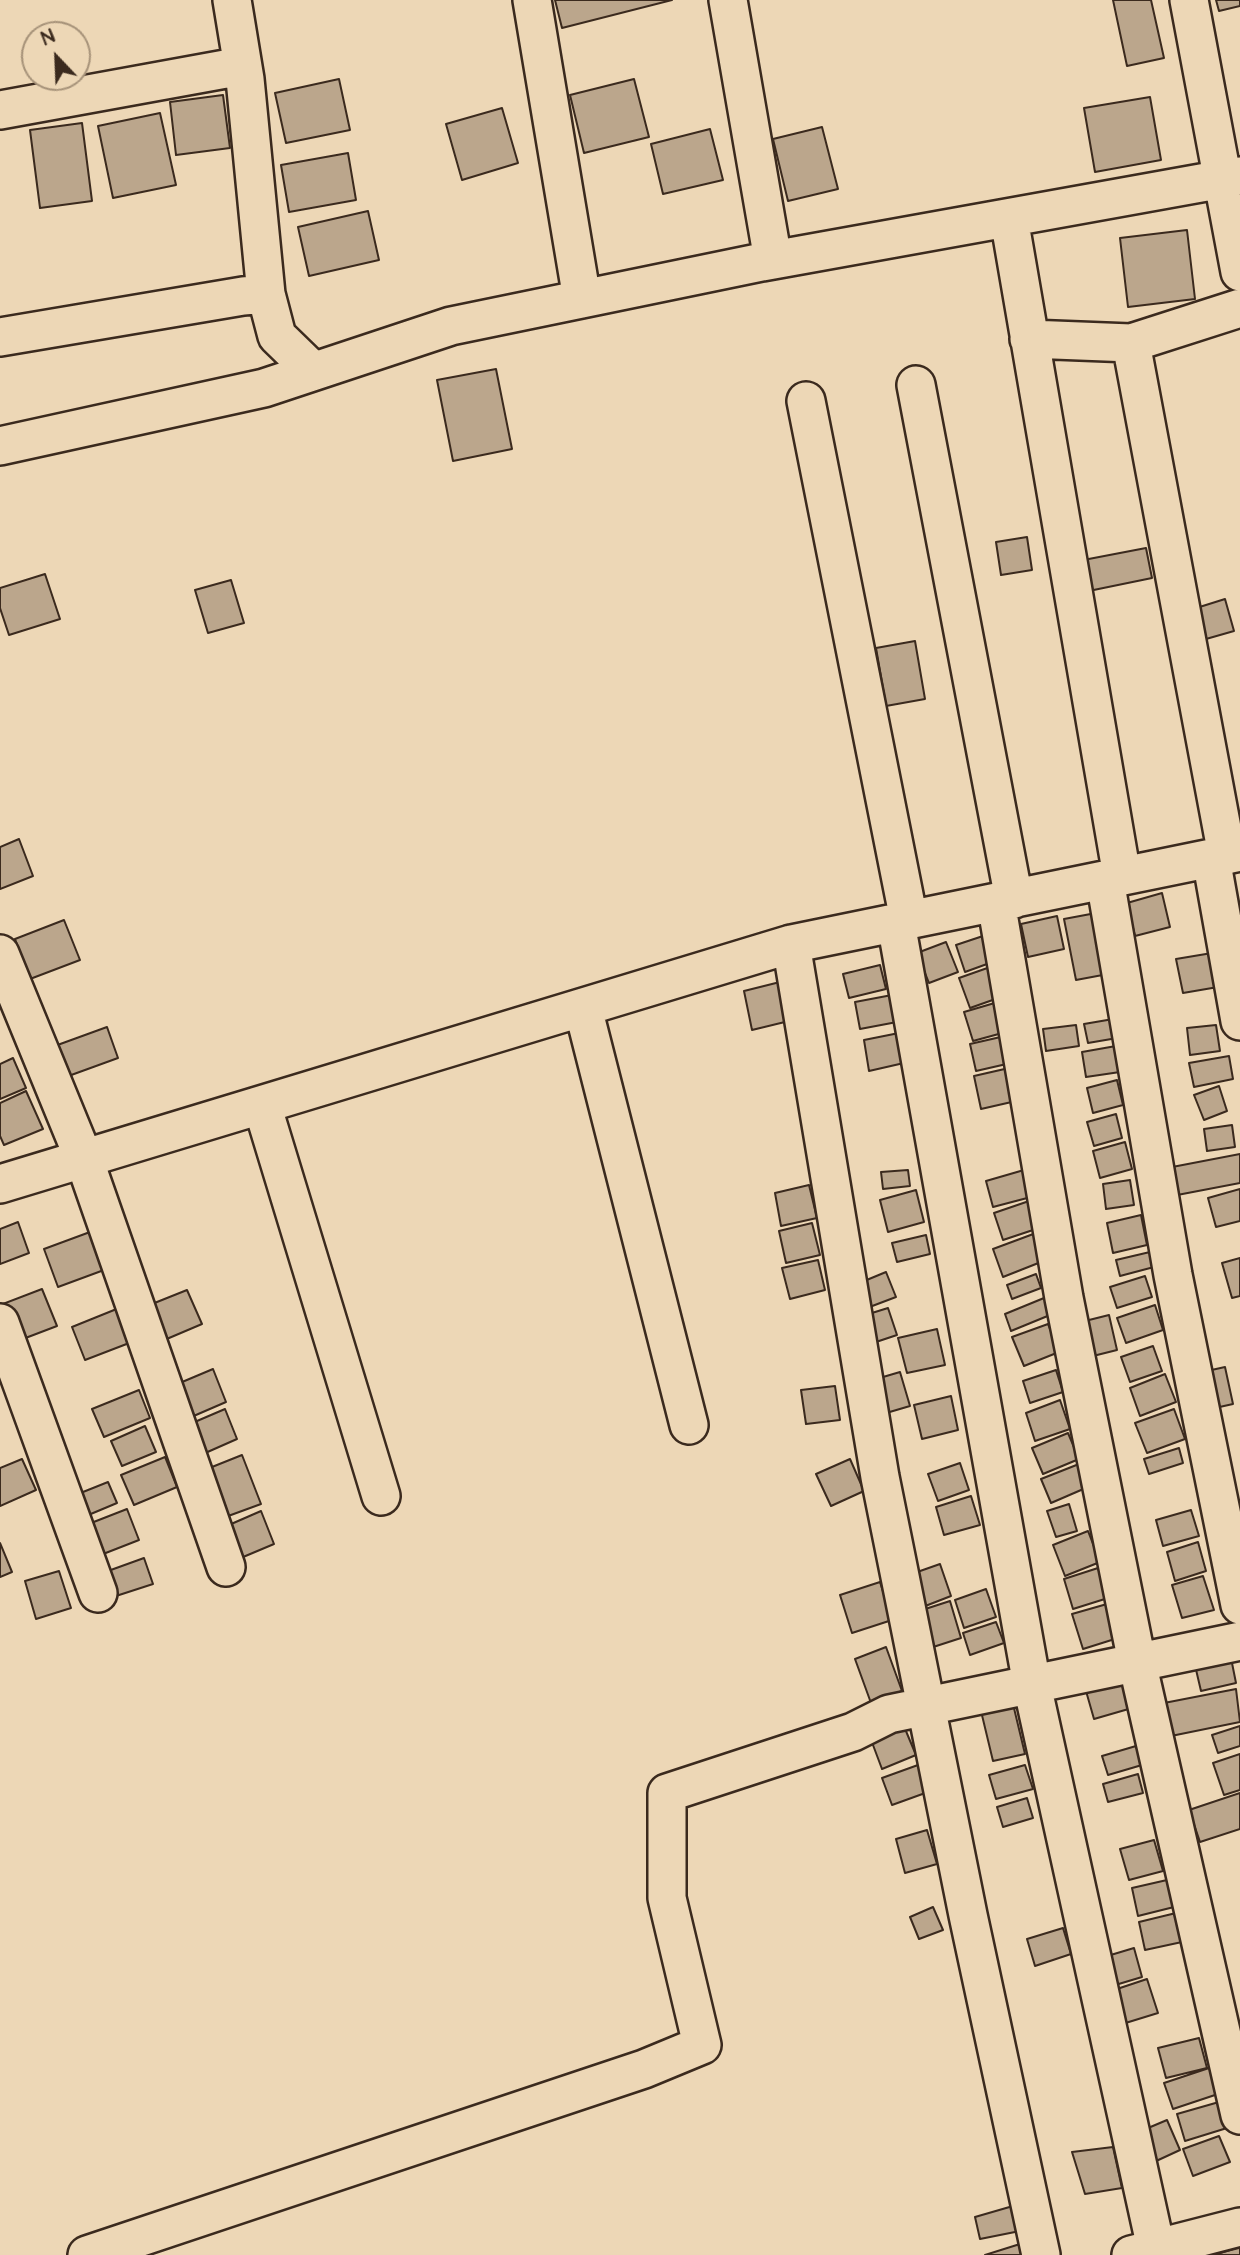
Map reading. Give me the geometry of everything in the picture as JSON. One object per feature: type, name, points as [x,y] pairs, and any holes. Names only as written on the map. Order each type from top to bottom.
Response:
[{"type":"street","points":[[232,0],[242,66],[266,294],[277,336],[313,371]]},
{"type":"street","points":[[532,0],[582,299]]},
{"type":"street","points":[[728,0],[774,260]]},
{"type":"street","points":[[1189,0],[1231,178],[1240,272]]},
{"type":"street","points":[[0,110],[242,66]]},
{"type":"street","points":[[0,446],[264,388],[450,326],[774,260],[1231,178]]},
{"type":"street","points":[[1009,218],[1173,1275],[1240,1605]]},
{"type":"street","points":[[0,337],[266,294]]},
{"type":"street","points":[[1030,340],[1131,343],[1240,308]]},
{"type":"street","points":[[1131,343],[1226,855],[1240,1021]]},
{"type":"street","points":[[916,385],[1005,901],[1064,1298],[1137,1662],[1240,2115]]},
{"type":"street","points":[[806,401],[903,921],[1032,1685],[1143,2252],[1240,2227]]},
{"type":"street","points":[[0,1184],[791,944],[1226,855]]},
{"type":"street","points":[[791,944],[880,1477],[925,1707],[1041,2255]]},
{"type":"street","points":[[0,954],[84,1159],[226,1567]]},
{"type":"street","points":[[583,1007],[689,1425]]},
{"type":"street","points":[[262,1105],[381,1496]]},
{"type":"street","points":[[0,1323],[98,1593]]},
{"type":"street","points":[[86,2255],[631,2074],[702,2045],[667,1898],[667,1793],[853,1732],[889,1714],[1240,1641]]},
{"type":"building","points":[[555,0],[672,0],[562,28]]},
{"type":"building","points":[[1113,0],[1151,0],[1164,58],[1127,66]]},
{"type":"building","points":[[1216,0],[1240,0],[1240,6],[1219,11]]},
{"type":"building","points":[[339,79],[350,130],[286,143],[275,93]]},
{"type":"building","points":[[634,79],[649,137],[584,153],[570,95]]},
{"type":"building","points":[[223,95],[230,148],[176,155],[170,102]]},
{"type":"building","points":[[1150,97],[1161,160],[1095,172],[1084,108]]},
{"type":"building","points":[[502,108],[518,163],[462,180],[446,124]]},
{"type":"building","points":[[160,113],[176,185],[113,198],[98,126]]},
{"type":"building","points":[[82,123],[92,201],[40,208],[30,130]]},
{"type":"building","points":[[822,127],[838,189],[788,201],[773,139]]},
{"type":"building","points":[[710,129],[723,180],[663,194],[651,144]]},
{"type":"building","points":[[348,153],[356,200],[289,212],[281,165]]},
{"type":"building","points":[[368,211],[379,260],[309,276],[298,227]]},
{"type":"building","points":[[1187,230],[1195,299],[1128,307],[1120,238]]},
{"type":"building","points":[[496,369],[512,449],[453,461],[437,380]]},
{"type":"building","points":[[1027,537],[1032,570],[1001,575],[996,542]]},
{"type":"building","points":[[1146,548],[1152,578],[1079,593],[1073,562]]},
{"type":"building","points":[[45,574],[60,619],[9,635],[0,608],[0,588]]},
{"type":"building","points":[[231,580],[244,623],[208,633],[195,590]]},
{"type":"building","points":[[1225,599],[1234,631],[1199,641],[1190,610]]},
{"type":"building","points":[[915,641],[925,699],[886,706],[876,648]]},
{"type":"building","points":[[19,839],[33,876],[0,889],[0,847]]},
{"type":"building","points":[[1162,893],[1170,927],[1135,936],[1127,903]]},
{"type":"building","points":[[1096,913],[1108,974],[1076,980],[1064,919]]},
{"type":"building","points":[[1057,916],[1064,949],[1028,957],[1021,924]]},
{"type":"building","points":[[64,920],[80,960],[30,979],[15,939]]},
{"type":"building","points":[[989,934],[998,960],[965,972],[956,945]]},
{"type":"building","points":[[946,942],[958,972],[929,983],[917,953]]},
{"type":"building","points":[[1212,953],[1218,987],[1183,993],[1176,959]]},
{"type":"building","points":[[880,965],[886,989],[849,998],[843,974]]},
{"type":"building","points":[[993,966],[1004,996],[970,1008],[959,978]]},
{"type":"building","points":[[780,982],[789,1021],[752,1030],[744,991]]},
{"type":"building","points":[[892,995],[897,1022],[860,1029],[855,1002]]},
{"type":"building","points":[[998,1002],[1006,1032],[973,1041],[964,1012]]},
{"type":"building","points":[[1119,1018],[1123,1037],[1088,1043],[1084,1024]]},
{"type":"building","points":[[1076,1025],[1079,1046],[1046,1051],[1043,1029]]},
{"type":"building","points":[[1216,1025],[1220,1051],[1190,1055],[1187,1028]]},
{"type":"building","points":[[107,1027],[118,1058],[63,1078],[52,1047]]},
{"type":"building","points":[[899,1033],[904,1063],[869,1071],[864,1040]]},
{"type":"building","points":[[1005,1036],[1011,1063],[976,1071],[970,1044]]},
{"type":"building","points":[[1116,1046],[1120,1072],[1086,1077],[1082,1052]]},
{"type":"building","points":[[1229,1056],[1233,1079],[1194,1087],[1189,1063]]},
{"type":"building","points":[[13,1058],[26,1088],[0,1099],[0,1064]]},
{"type":"building","points":[[1009,1068],[1016,1101],[981,1109],[974,1076]]},
{"type":"building","points":[[1117,1080],[1123,1105],[1093,1113],[1087,1088]]},
{"type":"building","points":[[1219,1086],[1227,1111],[1204,1120],[1194,1095]]},
{"type":"building","points":[[26,1091],[43,1129],[4,1145],[0,1136],[0,1103]]},
{"type":"building","points":[[1116,1114],[1122,1138],[1094,1146],[1087,1122]]},
{"type":"building","points":[[1232,1125],[1235,1147],[1207,1151],[1204,1129]]},
{"type":"building","points":[[1125,1142],[1132,1169],[1100,1178],[1093,1151]]},
{"type":"building","points":[[1240,1154],[1240,1183],[1172,1196],[1167,1168]]},
{"type":"building","points":[[908,1170],[910,1186],[883,1189],[881,1172]]},
{"type":"building","points":[[1024,1170],[1031,1197],[993,1207],[986,1181]]},
{"type":"building","points":[[1130,1180],[1134,1205],[1106,1209],[1103,1184]]},
{"type":"building","points":[[809,1185],[817,1218],[781,1226],[775,1193]]},
{"type":"building","points":[[1240,1189],[1240,1221],[1216,1227],[1208,1198]]},
{"type":"building","points":[[916,1190],[924,1222],[888,1232],[880,1200]]},
{"type":"building","points":[[1032,1200],[1042,1227],[1003,1240],[994,1213]]},
{"type":"building","points":[[1141,1215],[1147,1245],[1113,1253],[1107,1223]]},
{"type":"building","points":[[18,1222],[29,1253],[0,1264],[0,1229]]},
{"type":"building","points":[[812,1223],[820,1255],[786,1263],[779,1231]]},
{"type":"building","points":[[90,1232],[104,1270],[58,1287],[44,1249]]},
{"type":"building","points":[[1036,1233],[1046,1260],[1003,1277],[993,1249]]},
{"type":"building","points":[[926,1235],[930,1254],[897,1262],[892,1243]]},
{"type":"building","points":[[1150,1252],[1154,1267],[1120,1276],[1116,1260]]},
{"type":"building","points":[[1240,1258],[1240,1296],[1232,1298],[1222,1263]]},
{"type":"building","points":[[818,1260],[825,1290],[790,1299],[782,1268]]},
{"type":"building","points":[[886,1272],[896,1297],[867,1308],[857,1284]]},
{"type":"building","points":[[1036,1274],[1041,1288],[1012,1299],[1007,1285]]},
{"type":"building","points":[[1145,1276],[1152,1297],[1117,1308],[1110,1287]]},
{"type":"building","points":[[42,1289],[57,1326],[15,1342],[0,1305]]},
{"type":"building","points":[[187,1290],[202,1324],[162,1341],[147,1306]]},
{"type":"building","points":[[1044,1298],[1050,1315],[1011,1331],[1005,1314]]},
{"type":"building","points":[[1155,1305],[1163,1330],[1126,1343],[1117,1318]]},
{"type":"building","points":[[124,1306],[137,1340],[85,1360],[72,1327]]},
{"type":"building","points":[[888,1308],[897,1335],[867,1345],[859,1317]]},
{"type":"building","points":[[1109,1315],[1117,1350],[1085,1358],[1077,1323]]},
{"type":"building","points":[[1048,1324],[1059,1352],[1024,1366],[1012,1337]]},
{"type":"building","points":[[937,1329],[945,1365],[907,1373],[898,1338]]},
{"type":"building","points":[[1153,1346],[1162,1371],[1130,1382],[1121,1357]]},
{"type":"building","points":[[1225,1367],[1233,1404],[1206,1410],[1198,1373]]},
{"type":"building","points":[[213,1369],[226,1402],[189,1418],[175,1385]]},
{"type":"building","points":[[1056,1370],[1063,1392],[1030,1403],[1023,1381]]},
{"type":"building","points":[[900,1372],[910,1406],[876,1416],[866,1382]]},
{"type":"building","points":[[1165,1374],[1176,1402],[1140,1416],[1130,1388]]},
{"type":"building","points":[[835,1386],[840,1420],[806,1424],[801,1390]]},
{"type":"building","points":[[139,1390],[150,1418],[104,1437],[92,1409]]},
{"type":"building","points":[[951,1396],[958,1430],[922,1439],[914,1405]]},
{"type":"building","points":[[1060,1400],[1070,1429],[1035,1441],[1026,1413]]},
{"type":"building","points":[[225,1409],[237,1439],[203,1454],[190,1424]]},
{"type":"building","points":[[1174,1409],[1185,1439],[1147,1453],[1135,1423]]},
{"type":"building","points":[[145,1426],[156,1452],[122,1466],[111,1441]]},
{"type":"building","points":[[1068,1433],[1079,1459],[1043,1474],[1032,1448]]},
{"type":"building","points":[[1179,1448],[1183,1463],[1149,1474],[1144,1459]]},
{"type":"building","points":[[242,1455],[261,1504],[220,1519],[202,1471]]},
{"type":"building","points":[[165,1457],[177,1487],[134,1505],[121,1475]]},
{"type":"building","points":[[22,1459],[36,1490],[0,1506],[0,1468]]},
{"type":"building","points":[[850,1459],[864,1491],[831,1506],[816,1474]]},
{"type":"building","points":[[960,1463],[969,1490],[938,1501],[928,1474]]},
{"type":"building","points":[[1079,1464],[1088,1487],[1051,1503],[1041,1479]]},
{"type":"building","points":[[108,1482],[117,1503],[86,1516],[78,1494]]},
{"type":"building","points":[[971,1496],[980,1525],[944,1535],[936,1507]]},
{"type":"building","points":[[1069,1504],[1077,1531],[1056,1537],[1047,1511]]},
{"type":"building","points":[[127,1509],[139,1540],[98,1556],[86,1525]]},
{"type":"building","points":[[1191,1510],[1199,1536],[1163,1546],[1156,1520]]},
{"type":"building","points":[[261,1511],[274,1544],[236,1560],[222,1528]]},
{"type":"building","points":[[1088,1531],[1100,1562],[1065,1576],[1053,1545]]},
{"type":"building","points":[[1198,1542],[1206,1571],[1175,1581],[1167,1552]]},
{"type":"building","points":[[0,1543],[12,1572],[0,1577]]},
{"type":"building","points":[[144,1558],[153,1584],[116,1596],[108,1571]]},
{"type":"building","points":[[940,1564],[951,1596],[915,1610],[903,1577]]},
{"type":"building","points":[[1098,1568],[1108,1598],[1073,1609],[1064,1579]]},
{"type":"building","points":[[59,1571],[71,1608],[36,1619],[25,1581]]},
{"type":"building","points":[[1203,1576],[1214,1610],[1182,1618],[1172,1585]]},
{"type":"building","points":[[880,1582],[892,1620],[852,1633],[840,1595]]},
{"type":"building","points":[[986,1589],[996,1617],[964,1628],[955,1600]]},
{"type":"building","points":[[950,1601],[961,1638],[927,1649],[916,1612]]},
{"type":"building","points":[[1107,1604],[1118,1638],[1083,1649],[1072,1614]]},
{"type":"building","points":[[996,1622],[1004,1643],[970,1655],[963,1633]]},
{"type":"building","points":[[886,1647],[902,1691],[871,1703],[855,1659]]},
{"type":"building","points":[[1230,1653],[1236,1683],[1201,1691],[1194,1661]]},
{"type":"building","points":[[1122,1673],[1132,1708],[1094,1719],[1084,1684]]},
{"type":"building","points":[[1236,1689],[1240,1722],[1171,1736],[1164,1703]]},
{"type":"building","points":[[1013,1704],[1025,1754],[993,1761],[981,1711]]},
{"type":"building","points":[[903,1724],[916,1755],[882,1769],[870,1737]]},
{"type":"building","points":[[1240,1726],[1240,1746],[1218,1753],[1212,1735]]},
{"type":"building","points":[[1136,1746],[1142,1765],[1108,1775],[1102,1756]]},
{"type":"building","points":[[1240,1754],[1240,1790],[1224,1795],[1213,1763]]},
{"type":"building","points":[[918,1765],[928,1792],[892,1805],[882,1778]]},
{"type":"building","points":[[1025,1765],[1033,1789],[996,1799],[989,1775]]},
{"type":"building","points":[[1138,1774],[1143,1793],[1108,1802],[1103,1784]]},
{"type":"building","points":[[1240,1793],[1240,1829],[1200,1842],[1189,1810]]},
{"type":"building","points":[[1027,1798],[1033,1818],[1003,1827],[997,1807]]},
{"type":"building","points":[[927,1830],[937,1864],[905,1873],[896,1839]]},
{"type":"building","points":[[1154,1840],[1163,1871],[1129,1880],[1120,1849]]},
{"type":"building","points":[[1167,1880],[1174,1907],[1138,1916],[1132,1888]]},
{"type":"building","points":[[933,1907],[943,1930],[919,1939],[910,1917]]},
{"type":"building","points":[[1176,1913],[1182,1942],[1145,1950],[1139,1922]]},
{"type":"building","points":[[1063,1928],[1071,1954],[1035,1966],[1027,1939]]},
{"type":"building","points":[[1134,1948],[1142,1977],[1112,1986],[1104,1957]]},
{"type":"building","points":[[1147,1979],[1158,2013],[1119,2025],[1108,1992]]},
{"type":"building","points":[[1199,2038],[1207,2068],[1166,2078],[1158,2048]]},
{"type":"building","points":[[1212,2067],[1221,2093],[1173,2109],[1164,2083]]},
{"type":"building","points":[[1219,2102],[1227,2128],[1185,2141],[1177,2114]]},
{"type":"building","points":[[1167,2120],[1180,2150],[1154,2162],[1141,2131]]},
{"type":"building","points":[[1219,2136],[1230,2162],[1193,2176],[1183,2149]]},
{"type":"building","points":[[1113,2147],[1122,2188],[1085,2194],[1072,2152]]},
{"type":"building","points":[[1013,2206],[1020,2231],[980,2239],[975,2217]]},
{"type":"building","points":[[1020,2244],[1022,2255],[985,2255]]},
{"type":"building","points":[[1240,2247],[1240,2255],[1214,2255]]}]
